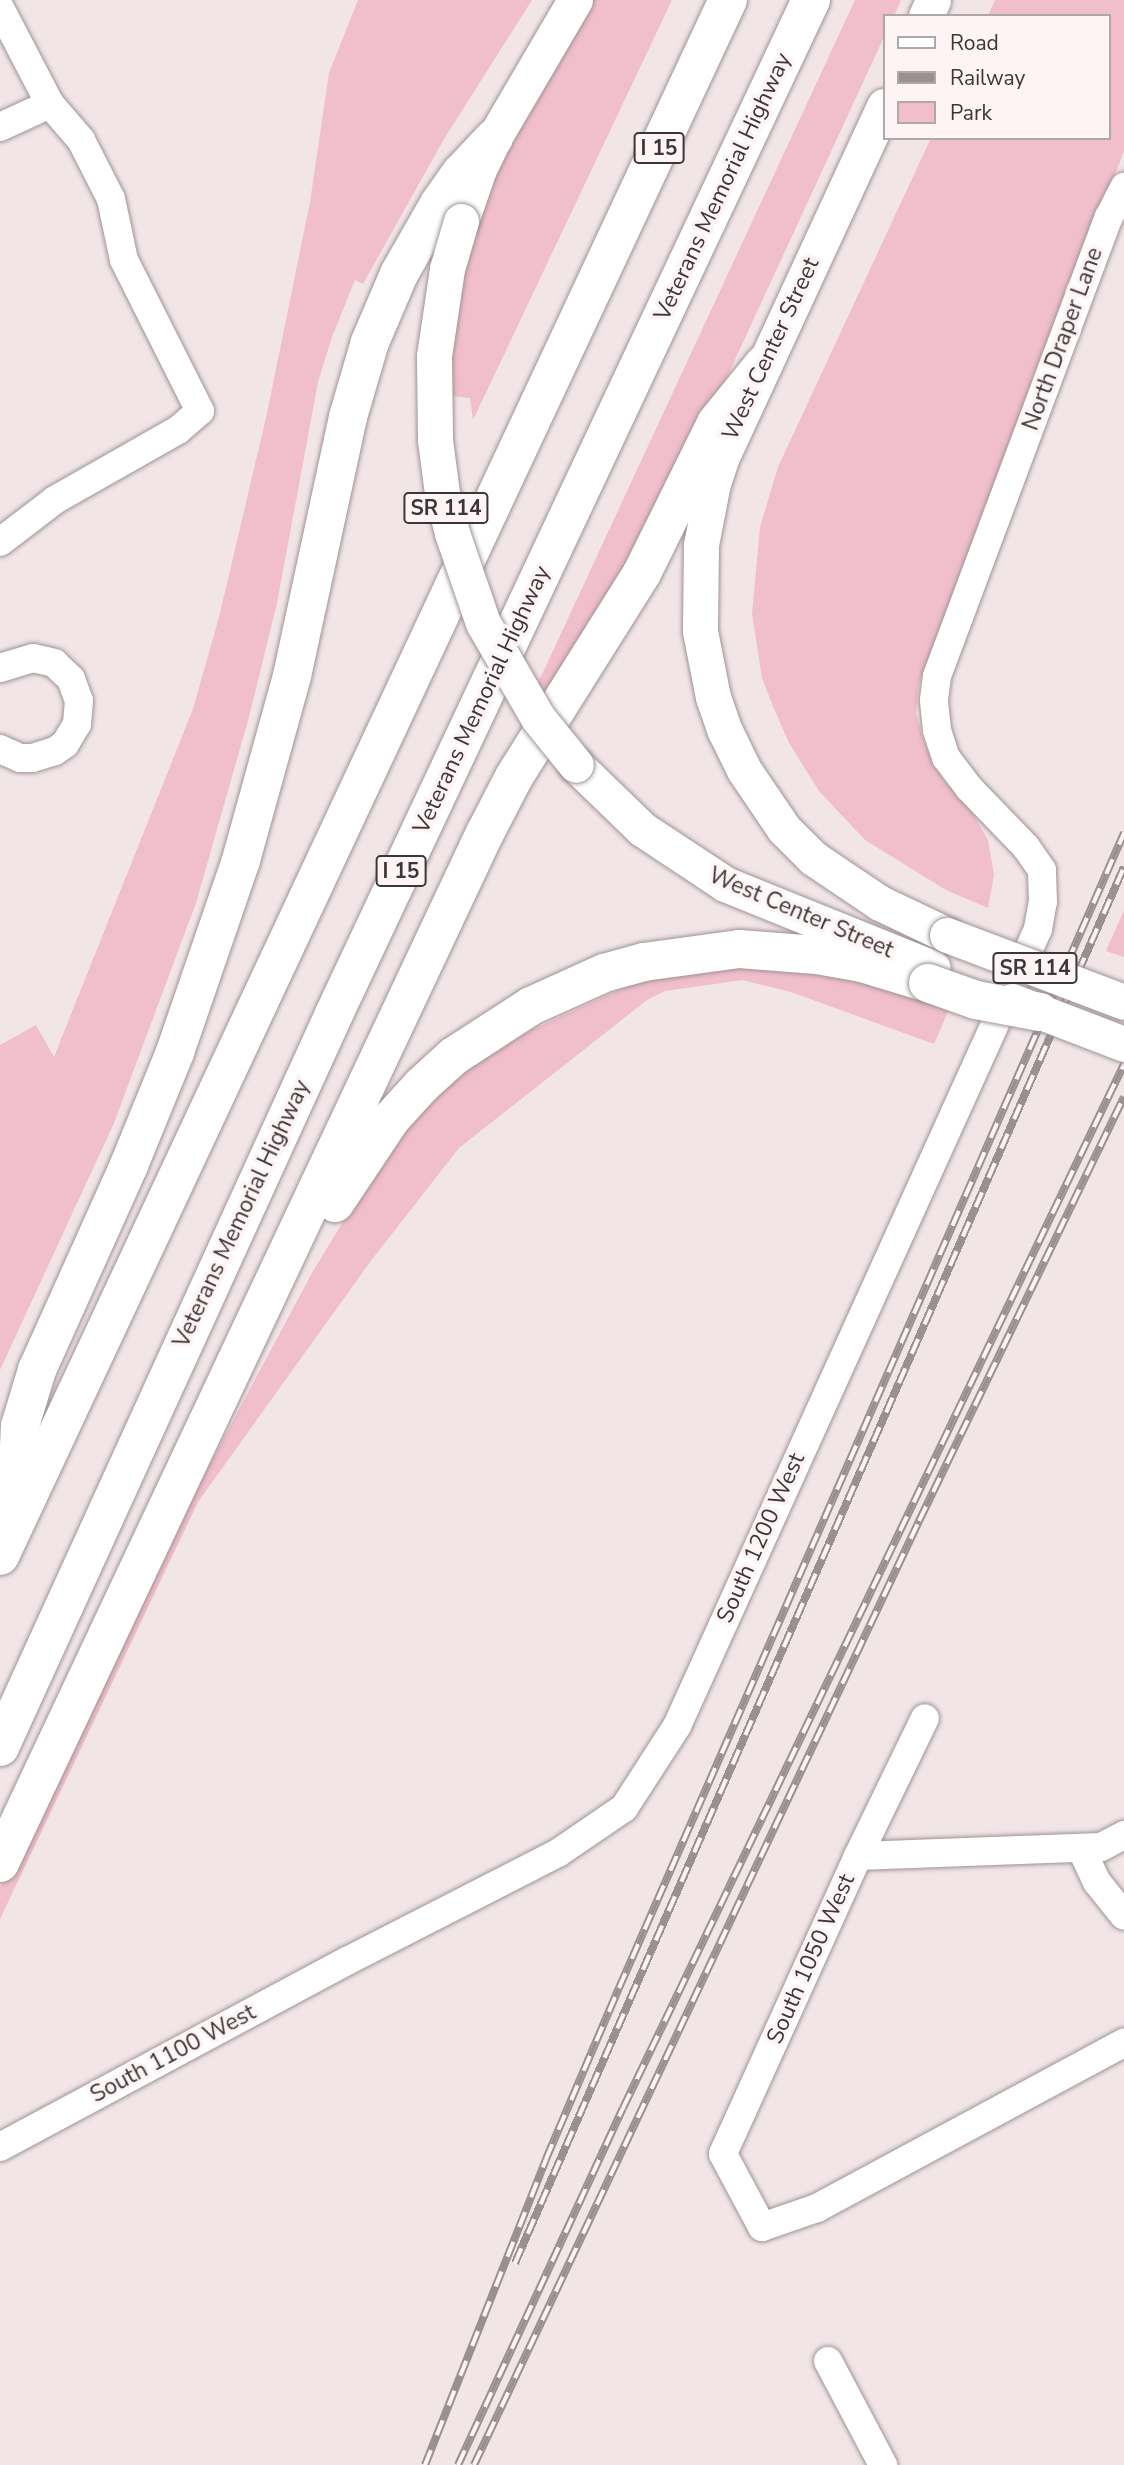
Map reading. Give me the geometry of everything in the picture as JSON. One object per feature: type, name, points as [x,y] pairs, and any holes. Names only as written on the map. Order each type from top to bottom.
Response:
[{"type":"highway","name":"I 15","points":[[7,1540],[728,0]]},
{"type":"highway","name":"Veterans Memorial Highway","points":[[0,1746],[328,1027],[811,0]]},
{"type":"highway","points":[[7,1540],[20,1426],[37,1370],[175,1052],[241,860],[292,676],[348,417],[370,342],[399,274],[439,204],[461,173],[494,138]]},
{"type":"highway","points":[[0,1863],[233,1373],[456,891],[508,788],[642,573],[716,423],[764,364]]},
{"type":"highway","points":[[233,1373],[265,1331],[341,1192],[391,1119],[422,1085],[454,1056],[531,1006],[604,973],[644,962],[739,949],[817,955],[931,976],[976,1000],[1040,1012]]},
{"type":"main road","name":"West Center Street","points":[[575,0],[494,138],[479,169],[447,269],[434,356],[435,440],[442,493],[452,533],[483,623],[538,718],[576,765],[612,803],[650,835],[725,884],[931,976]]},
{"type":"main road","name":"West Center Street","points":[[883,108],[722,456],[705,517],[699,572],[700,631],[713,697],[744,770],[784,829],[813,858],[880,903],[947,935],[1124,1002]]},
{"type":"main road","name":"SR 114","points":[[1040,1012],[1124,1044]]},
{"type":"street","points":[[0,8],[50,104],[81,140],[111,199],[124,260],[200,411],[178,430],[55,500],[0,542]]},
{"type":"street","points":[[0,127],[50,104]]},
{"type":"street","name":"North Draper Lane","points":[[1018,973],[1038,929],[1043,902],[1042,870],[1026,846],[969,788],[946,758],[937,730],[933,700],[937,676],[1109,218],[1124,187]]},
{"type":"street","points":[[0,668],[33,658],[54,663],[71,679],[79,701],[79,712],[72,734],[55,751],[32,758],[20,758],[0,749]]},
{"type":"street","name":"South 1200 West","points":[[346,1961],[558,1853],[624,1808],[677,1726],[1018,973]]},
{"type":"street","points":[[858,1856],[925,1718]]},
{"type":"street","name":"South 1050 West","points":[[1124,1835],[1101,1847],[858,1856],[723,2154],[762,2227],[817,2208],[1124,2043]]},
{"type":"street","points":[[1081,1848],[1097,1882],[1124,1916]]},
{"type":"street","name":"South 1100 West","points":[[0,2147],[346,1961]]},
{"type":"street","points":[[828,2361],[883,2465]]},
{"type":"green space","points":[[358,0],[532,0],[444,139],[363,284],[355,280],[332,337],[318,382],[277,603],[249,717],[196,903],[114,1123],[0,1370],[0,1045],[36,1025],[54,1057],[193,709],[219,617],[266,418],[310,202],[329,73]]},
{"type":"green space","points":[[592,0],[672,0],[473,420],[470,398],[451,396],[452,341],[470,244],[492,171]]},
{"type":"green space","points":[[855,0],[901,0],[895,14],[883,14],[883,39],[702,431],[643,544],[549,697],[538,683]]},
{"type":"green space","points":[[995,0],[1124,0],[1124,151],[919,683],[916,713],[925,745],[944,781],[967,803],[988,840],[994,875],[988,908],[946,890],[865,840],[819,791],[789,743],[762,678],[752,614],[760,527],[778,467],[930,140],[1110,140],[1110,14],[989,14]]},
{"type":"green space","points":[[1124,910],[1124,957],[1106,951]]},
{"type":"green space","points":[[742,965],[848,975],[950,1007],[934,1044],[791,992],[742,980],[665,991],[647,1000],[459,1148],[370,1262],[198,1502],[0,1919],[0,1887],[179,1522],[312,1273],[380,1161],[424,1106],[465,1064],[505,1042],[639,981]]},
{"type":"railway","points":[[425,2465],[546,2159],[619,1988],[1124,833]]},
{"type":"railway","points":[[515,2263],[1124,867]]},
{"type":"railway","points":[[458,2465],[623,2108],[1124,1064]]},
{"type":"railway","points":[[474,2465],[919,1521],[1124,1097]]}]
